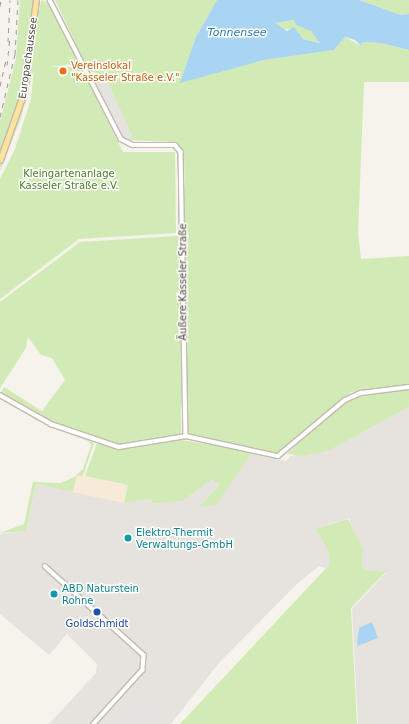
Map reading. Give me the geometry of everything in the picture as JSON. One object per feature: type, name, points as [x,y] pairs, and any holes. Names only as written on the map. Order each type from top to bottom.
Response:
[{"type":"main road","name":"Europachaussee","points":[[0,160],[24,92],[36,0]]},
{"type":"street","name":"Äußere Kasseler Straße","points":[[50,0],[121,139],[133,145],[175,145],[181,152],[186,436]]},
{"type":"street","points":[[0,395],[51,424],[119,447],[186,436],[278,456],[345,400],[362,393],[409,387]]},
{"type":"street","points":[[45,566],[144,655],[143,670],[94,724]]},
{"type":"shaded area","points":[[104,75],[132,136],[127,140],[120,135],[94,80]]},
{"type":"shaded area","points":[[409,407],[409,724],[358,724],[352,609],[387,572],[367,571],[362,566],[363,549],[359,547],[349,518],[316,529],[328,551],[329,565],[325,568],[319,566],[298,583],[219,663],[171,724],[49,724],[96,673],[97,664],[67,634],[49,655],[0,614],[0,534],[26,531],[36,484],[124,503],[151,499],[152,504],[182,501],[212,478],[219,485],[199,506],[251,454],[286,461],[290,456],[330,450]]},
{"type":"shaded area","points":[[77,475],[128,485],[124,503],[73,492]]},
{"type":"shaded area","points":[[135,691],[158,712],[147,724],[135,724],[128,718],[122,724],[101,724]]},
{"type":"green space","points":[[20,0],[33,0],[30,33],[21,94],[0,156],[0,122],[16,59]]},
{"type":"green space","name":"Kleingartenanlage Kasseler Straße e.V.","points":[[41,0],[50,4],[80,63],[49,67],[79,67],[84,72],[123,152],[175,152],[176,233],[79,239],[0,299],[0,179],[15,149],[31,99],[34,69],[21,118],[0,171],[0,164],[25,95]]},
{"type":"green space","points":[[55,0],[217,0],[196,37],[181,82],[264,60],[334,50],[345,37],[361,46],[363,42],[381,43],[409,50],[409,82],[364,82],[358,234],[361,259],[409,256],[409,386],[351,392],[285,449],[274,454],[187,435],[184,151],[174,142],[127,140],[132,136],[104,75],[89,71]]},
{"type":"green space","points":[[359,0],[409,0],[409,14],[401,15]]},
{"type":"green space","points":[[294,20],[311,31],[321,43],[303,39],[291,29],[282,29],[275,23]]},
{"type":"green space","points":[[177,236],[181,239],[181,436],[164,436],[138,445],[114,444],[52,423],[0,394],[4,387],[42,411],[65,380],[52,358],[41,355],[28,337],[26,348],[0,388],[0,302],[80,242]]},
{"type":"green space","points":[[409,388],[409,407],[330,450],[304,456],[287,454],[341,404],[366,393]]},
{"type":"green space","points":[[0,397],[37,419],[94,443],[83,476],[77,475],[73,492],[36,484],[26,531],[0,533],[24,524],[33,482],[61,483],[74,477],[83,469],[91,445],[88,441],[36,420]]},
{"type":"green space","points":[[169,438],[225,447],[287,460],[251,454],[216,505],[199,507],[219,485],[212,479],[182,501],[152,504],[151,499],[124,503],[128,485],[85,476],[97,443],[129,449]]},
{"type":"green space","points":[[348,519],[363,549],[362,566],[367,571],[387,571],[351,608],[357,724],[180,724],[329,565],[328,551],[316,529]]},
{"type":"water","name":"Tonnensee","points":[[217,0],[359,0],[401,15],[409,14],[409,50],[381,43],[363,42],[361,46],[355,40],[345,37],[334,50],[264,60],[180,83],[196,37]],"holes":[[[294,20],[296,25],[311,31],[320,43],[303,39],[294,27],[287,31],[275,23]]]},
{"type":"water","points":[[372,622],[378,638],[357,646],[359,628]]},
{"type":"railway","points":[[0,6],[1,0]]},
{"type":"railway","points":[[8,42],[10,0]]},
{"type":"railway","points":[[0,117],[15,54],[18,0]]},
{"type":"railway","points":[[7,65],[10,37]]},
{"type":"railway","points":[[0,86],[6,60]]},
{"type":"place","name":"Vereinslokal \"Kasseler Straße e.V.\"","points":[[63,71]]},
{"type":"place","name":"Elektro-Thermit Verwaltungs-GmbH","points":[[128,538]]},
{"type":"place","name":"ABD Naturstein Rohne","points":[[54,594]]},
{"type":"place","name":"Goldschmidt","points":[[97,612]]}]
